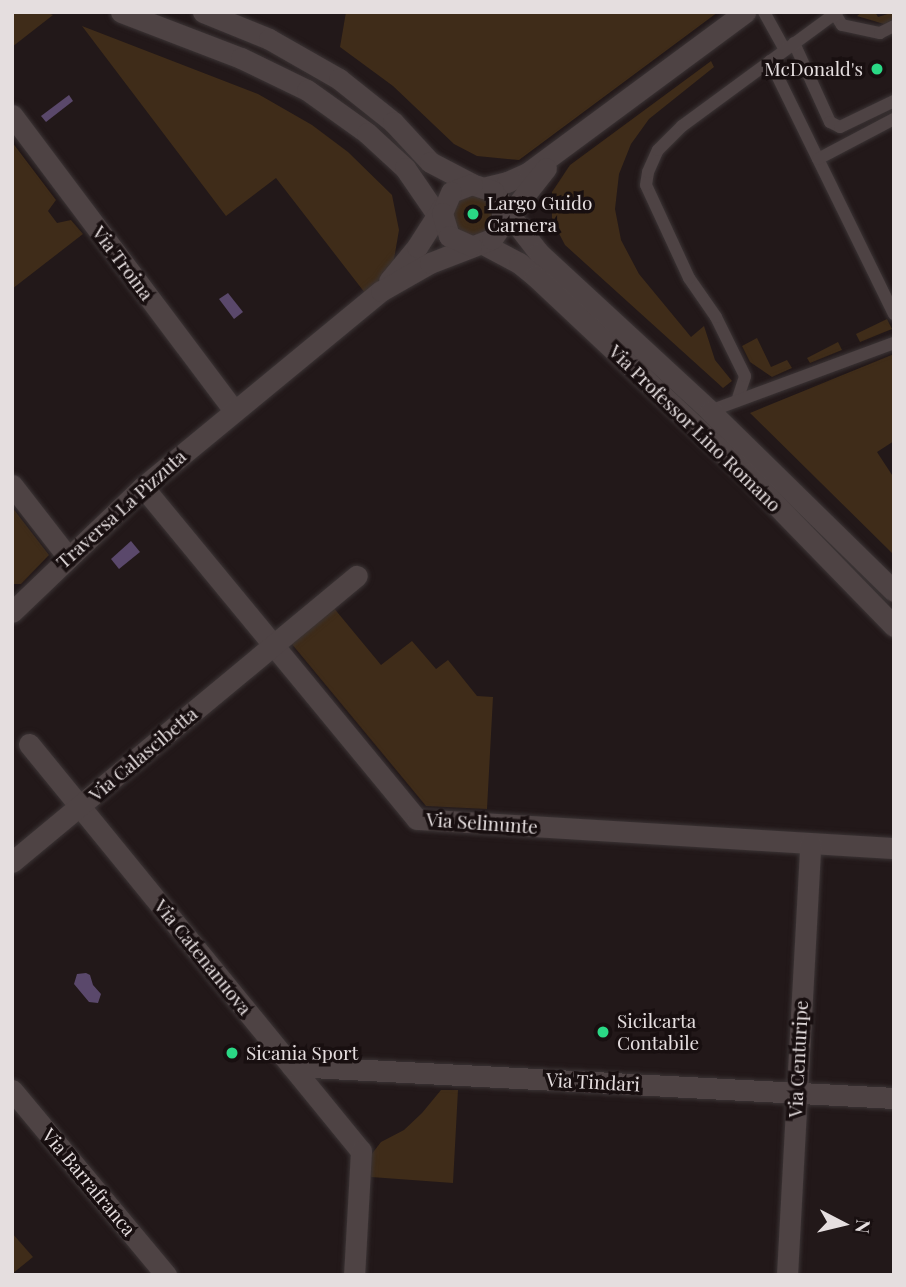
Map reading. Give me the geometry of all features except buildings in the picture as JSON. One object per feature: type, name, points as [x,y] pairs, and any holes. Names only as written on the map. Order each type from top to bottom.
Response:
[{"type":"street","points":[[121,12],[241,58],[307,90],[367,133],[405,168],[441,214],[449,236],[477,245]]},
{"type":"street","points":[[203,12],[269,39],[339,79],[393,122],[430,162],[479,185],[504,214]]},
{"type":"street","points":[[381,291],[441,214],[457,188],[507,182],[529,172],[744,12]]},
{"type":"street","name":"Via Troina","points":[[12,115],[234,411]]},
{"type":"street","points":[[381,291],[430,263],[492,239],[504,214],[568,142]]},
{"type":"street","name":"Via Professor Lino Romano","points":[[504,214],[539,253],[710,411],[894,591]]},
{"type":"street","name":"Via Professor Lino Romano","points":[[477,245],[519,263],[535,276],[746,474],[894,626]]},
{"type":"street","name":"Traversa La Pizzuta","points":[[12,612],[67,556],[143,487],[381,291]]},
{"type":"street","points":[[12,485],[67,556]]},
{"type":"street","name":"Via Selinunte","points":[[143,487],[417,819],[894,848]]},
{"type":"street","name":"Via Calascibetta","points":[[12,862],[356,576]]},
{"type":"street","name":"Via Catenanuova","points":[[29,744],[361,1151],[354,1275]]},
{"type":"street","name":"Via Centuripe","points":[[786,1275],[810,844]]},
{"type":"street","name":"Via Tindari","points":[[292,1066],[894,1098]]},
{"type":"street","name":"Via Barrafranca","points":[[12,1090],[166,1275]]},
{"type":"lane","points":[[764,12],[790,46],[830,122],[840,127],[894,101]]},
{"type":"lane","points":[[765,390],[745,376],[716,317],[689,278],[646,185],[648,172],[658,149],[690,120],[836,13],[842,25],[880,33],[894,26]]},
{"type":"lane","points":[[770,61],[894,313]]},
{"type":"lane","points":[[818,159],[894,119]]},
{"type":"lane","points":[[710,411],[894,342]]},
{"type":"lane","points":[[737,401],[745,376]]},
{"type":"shaded area","points":[[12,12],[45,12],[53,15],[12,47]]},
{"type":"shaded area","points":[[346,12],[718,12],[519,160],[477,156],[454,144],[393,86],[340,47]]},
{"type":"shaded area","points":[[862,12],[875,12],[878,17],[894,12],[894,19],[884,24],[857,16]]},
{"type":"shaded area","points":[[82,26],[258,94],[312,125],[348,152],[392,195],[399,230],[392,271],[365,293],[276,178],[226,216]]},
{"type":"shaded area","points":[[711,61],[714,67],[649,119],[631,144],[619,174],[615,209],[621,240],[639,274],[691,337],[704,326],[715,360],[732,381],[723,388],[565,245],[552,220],[552,192],[570,165]]},
{"type":"shaded area","points":[[69,95],[73,101],[46,122],[41,116]]},
{"type":"shaded area","points":[[12,142],[56,200],[48,211],[57,223],[71,220],[83,234],[12,289]]},
{"type":"shaded area","points":[[473,195],[481,196],[487,201],[492,207],[492,223],[487,229],[481,234],[473,235],[465,234],[459,229],[454,223],[453,215],[454,207],[459,201],[465,196]]},
{"type":"shaded area","points":[[228,293],[243,312],[234,319],[219,299]]},
{"type":"shaded area","points":[[887,319],[892,329],[860,342],[856,334]]},
{"type":"shaded area","points":[[757,338],[771,367],[787,360],[792,368],[772,377],[750,362],[742,346]]},
{"type":"shaded area","points":[[838,342],[842,350],[810,363],[807,358]]},
{"type":"shaded area","points":[[894,354],[894,441],[877,452],[894,478],[894,555],[750,413]]},
{"type":"shaded area","points":[[12,507],[49,555],[21,584],[12,584]]},
{"type":"shaded area","points":[[131,541],[140,552],[119,569],[111,559]]},
{"type":"shaded area","points":[[333,607],[381,665],[412,641],[436,669],[448,660],[477,696],[493,697],[487,809],[426,806],[291,643]]},
{"type":"shaded area","points":[[86,973],[101,994],[98,1003],[89,1002],[74,984],[77,974]]},
{"type":"shaded area","points":[[441,1090],[458,1090],[453,1183],[371,1177],[371,1155],[381,1142],[404,1130]]},
{"type":"shaded area","points":[[12,1233],[33,1257],[12,1274]]},
{"type":"place","name":"McDonald's","points":[[877,69]]},
{"type":"place","name":"Largo Guido Carnera","points":[[473,214]]},
{"type":"place","name":"Sicilcarta Contabile","points":[[603,1032]]},
{"type":"place","name":"Sicania Sport","points":[[232,1053]]}]
